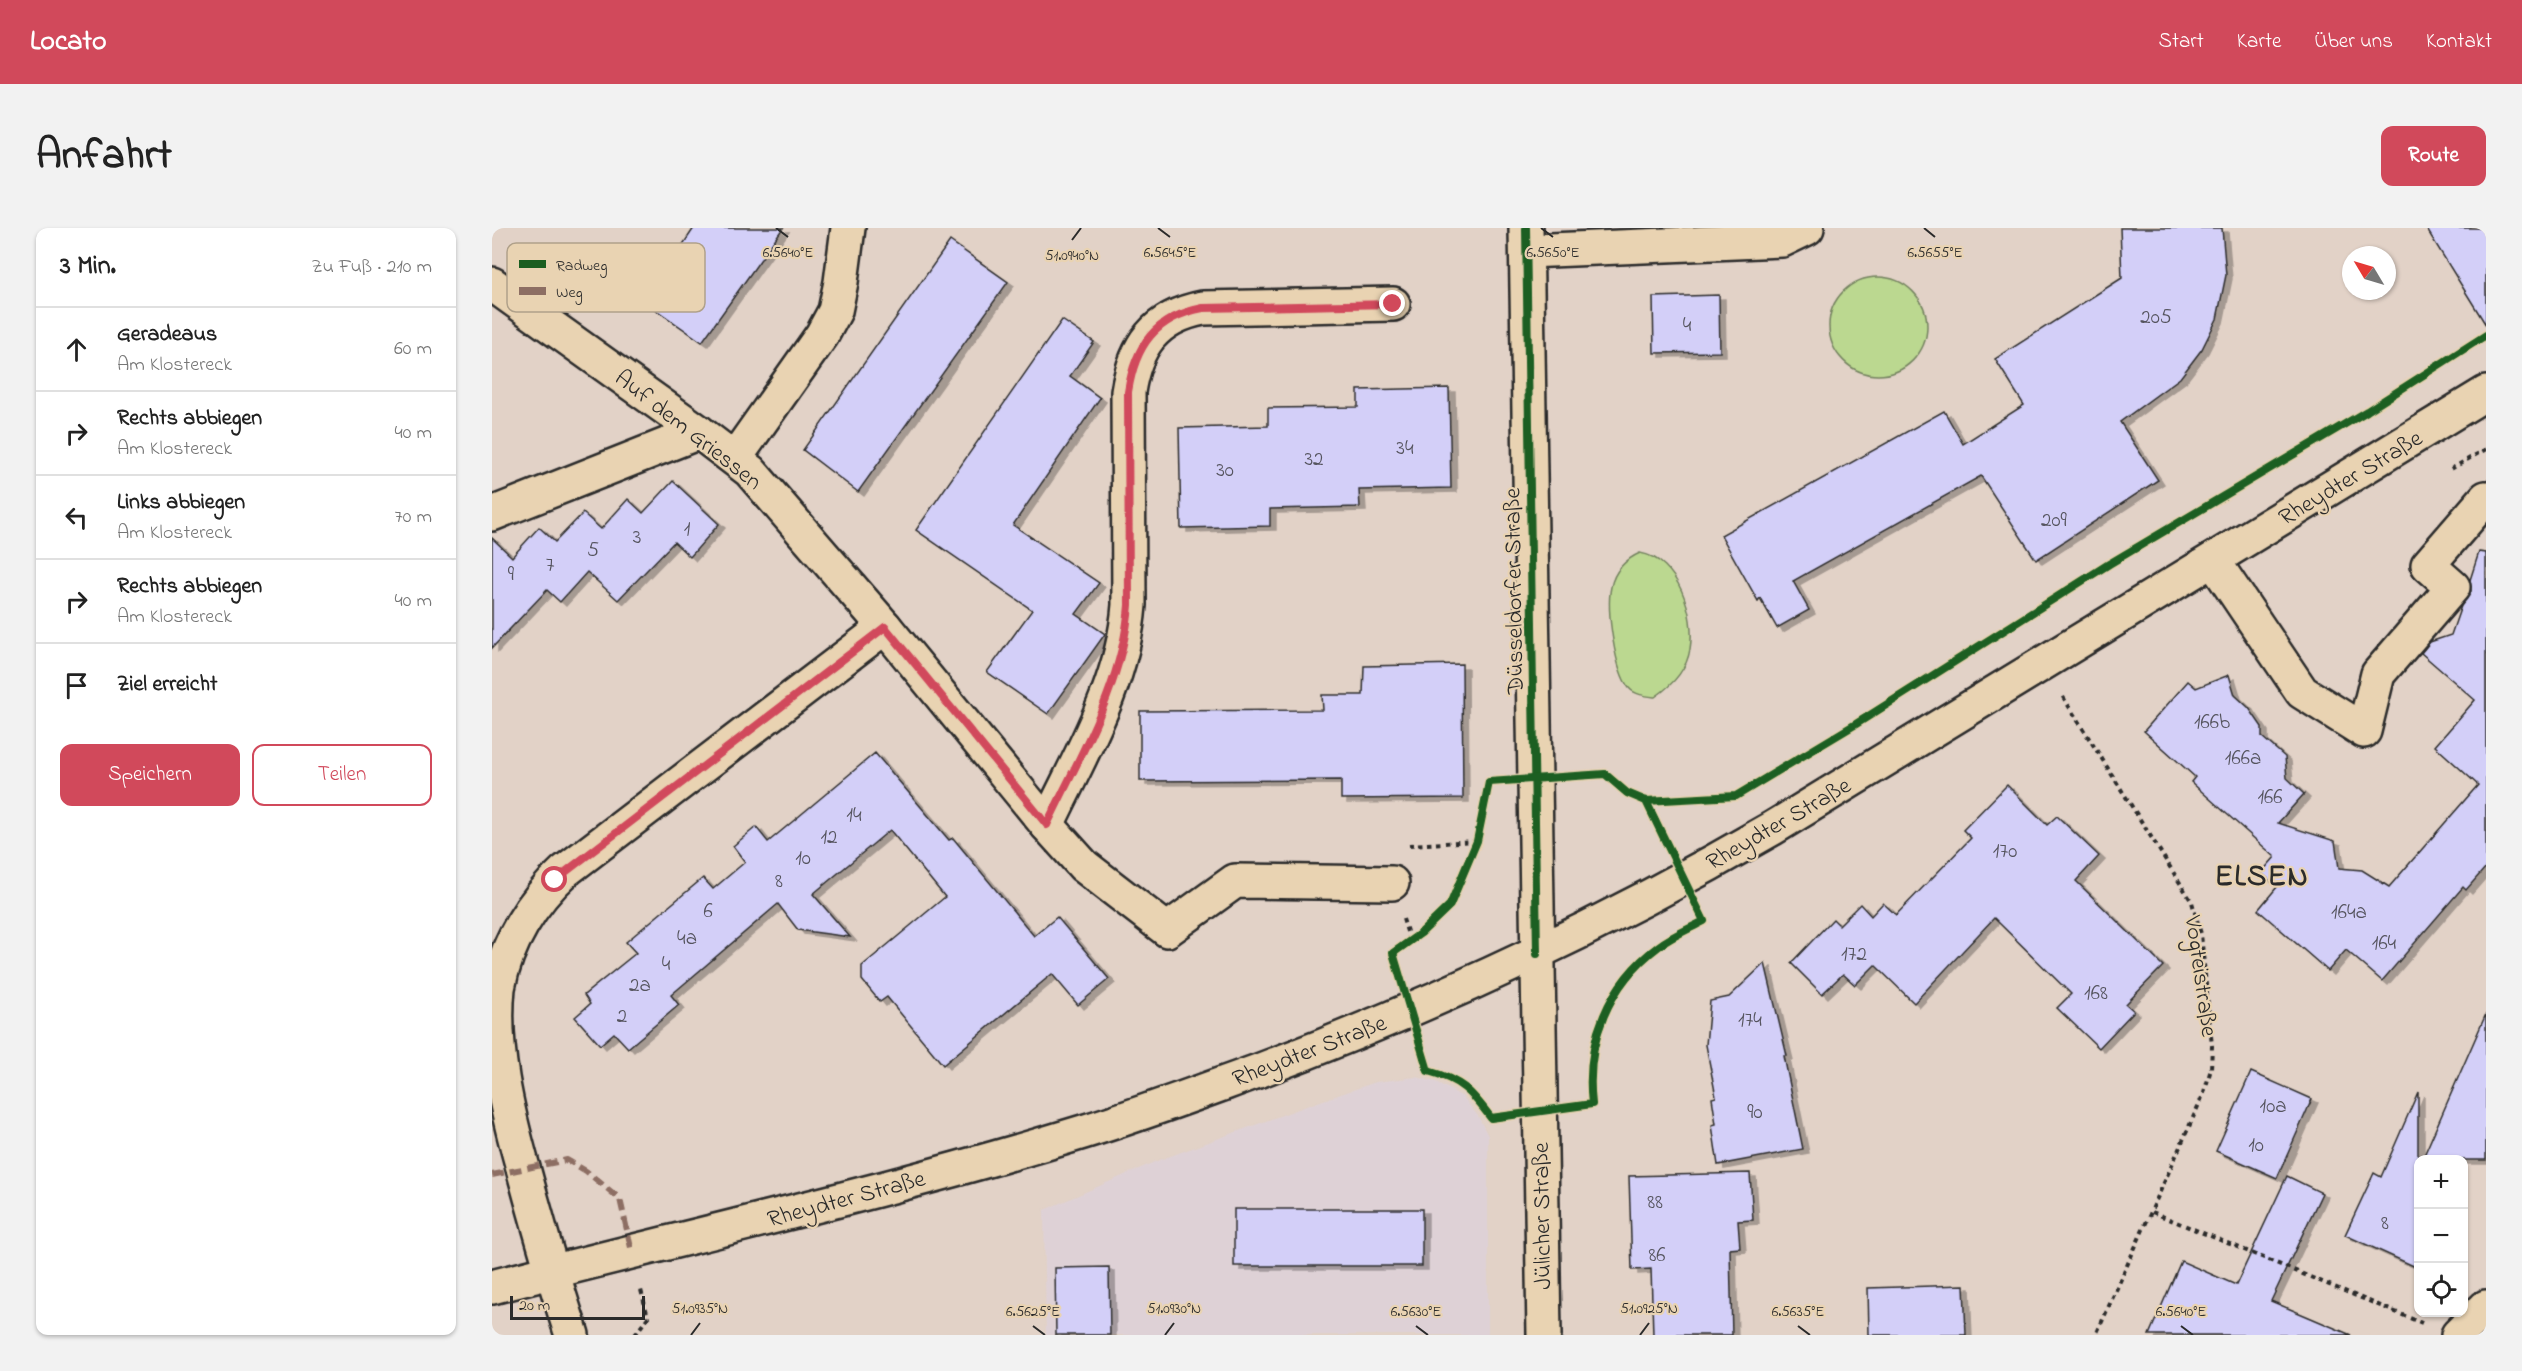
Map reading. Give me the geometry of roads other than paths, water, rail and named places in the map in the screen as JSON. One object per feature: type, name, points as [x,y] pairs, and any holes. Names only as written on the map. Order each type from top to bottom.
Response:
[{"type":"street","points":[[735,458],[822,335],[831,318],[839,297],[848,228]]},
{"type":"street","points":[[1526,240],[1782,240],[1807,228]]},
{"type":"street","name":"Düsseldorfer Straße","points":[[1526,240],[1537,954]]},
{"type":"street","name":"Auf dem Griessen","points":[[492,284],[507,295]]},
{"type":"street","points":[[1047,825],[1110,688],[1125,637],[1129,605],[1128,392],[1135,360],[1143,346],[1161,324],[1186,311],[1203,308],[1393,304]]},
{"type":"street","name":"Auf dem Griessen","points":[[531,312],[735,458],[765,486],[885,627],[1047,825],[1084,866],[1167,930],[1235,881],[1392,883]]},
{"type":"street","name":"Rheydter Straße","points":[[492,1287],[914,1180],[1125,1119],[1313,1050],[1409,1011],[1537,954],[1634,905],[1755,838],[2486,393]]},
{"type":"street","points":[[492,513],[699,432]]},
{"type":"street","points":[[2213,560],[2302,692],[2364,731],[2378,674],[2453,587],[2428,565],[2486,498]]},
{"type":"street","points":[[572,1335],[516,1144],[498,1061],[495,1023],[498,986],[517,934],[537,900],[565,871],[885,627]]},
{"type":"street","name":"Jülicher Straße","points":[[1537,954],[1544,1335]]},
{"type":"street","points":[[2443,1330],[2486,1307]]},
{"type":"district","name":"ELSEN","points":[[2262,875]]}]
